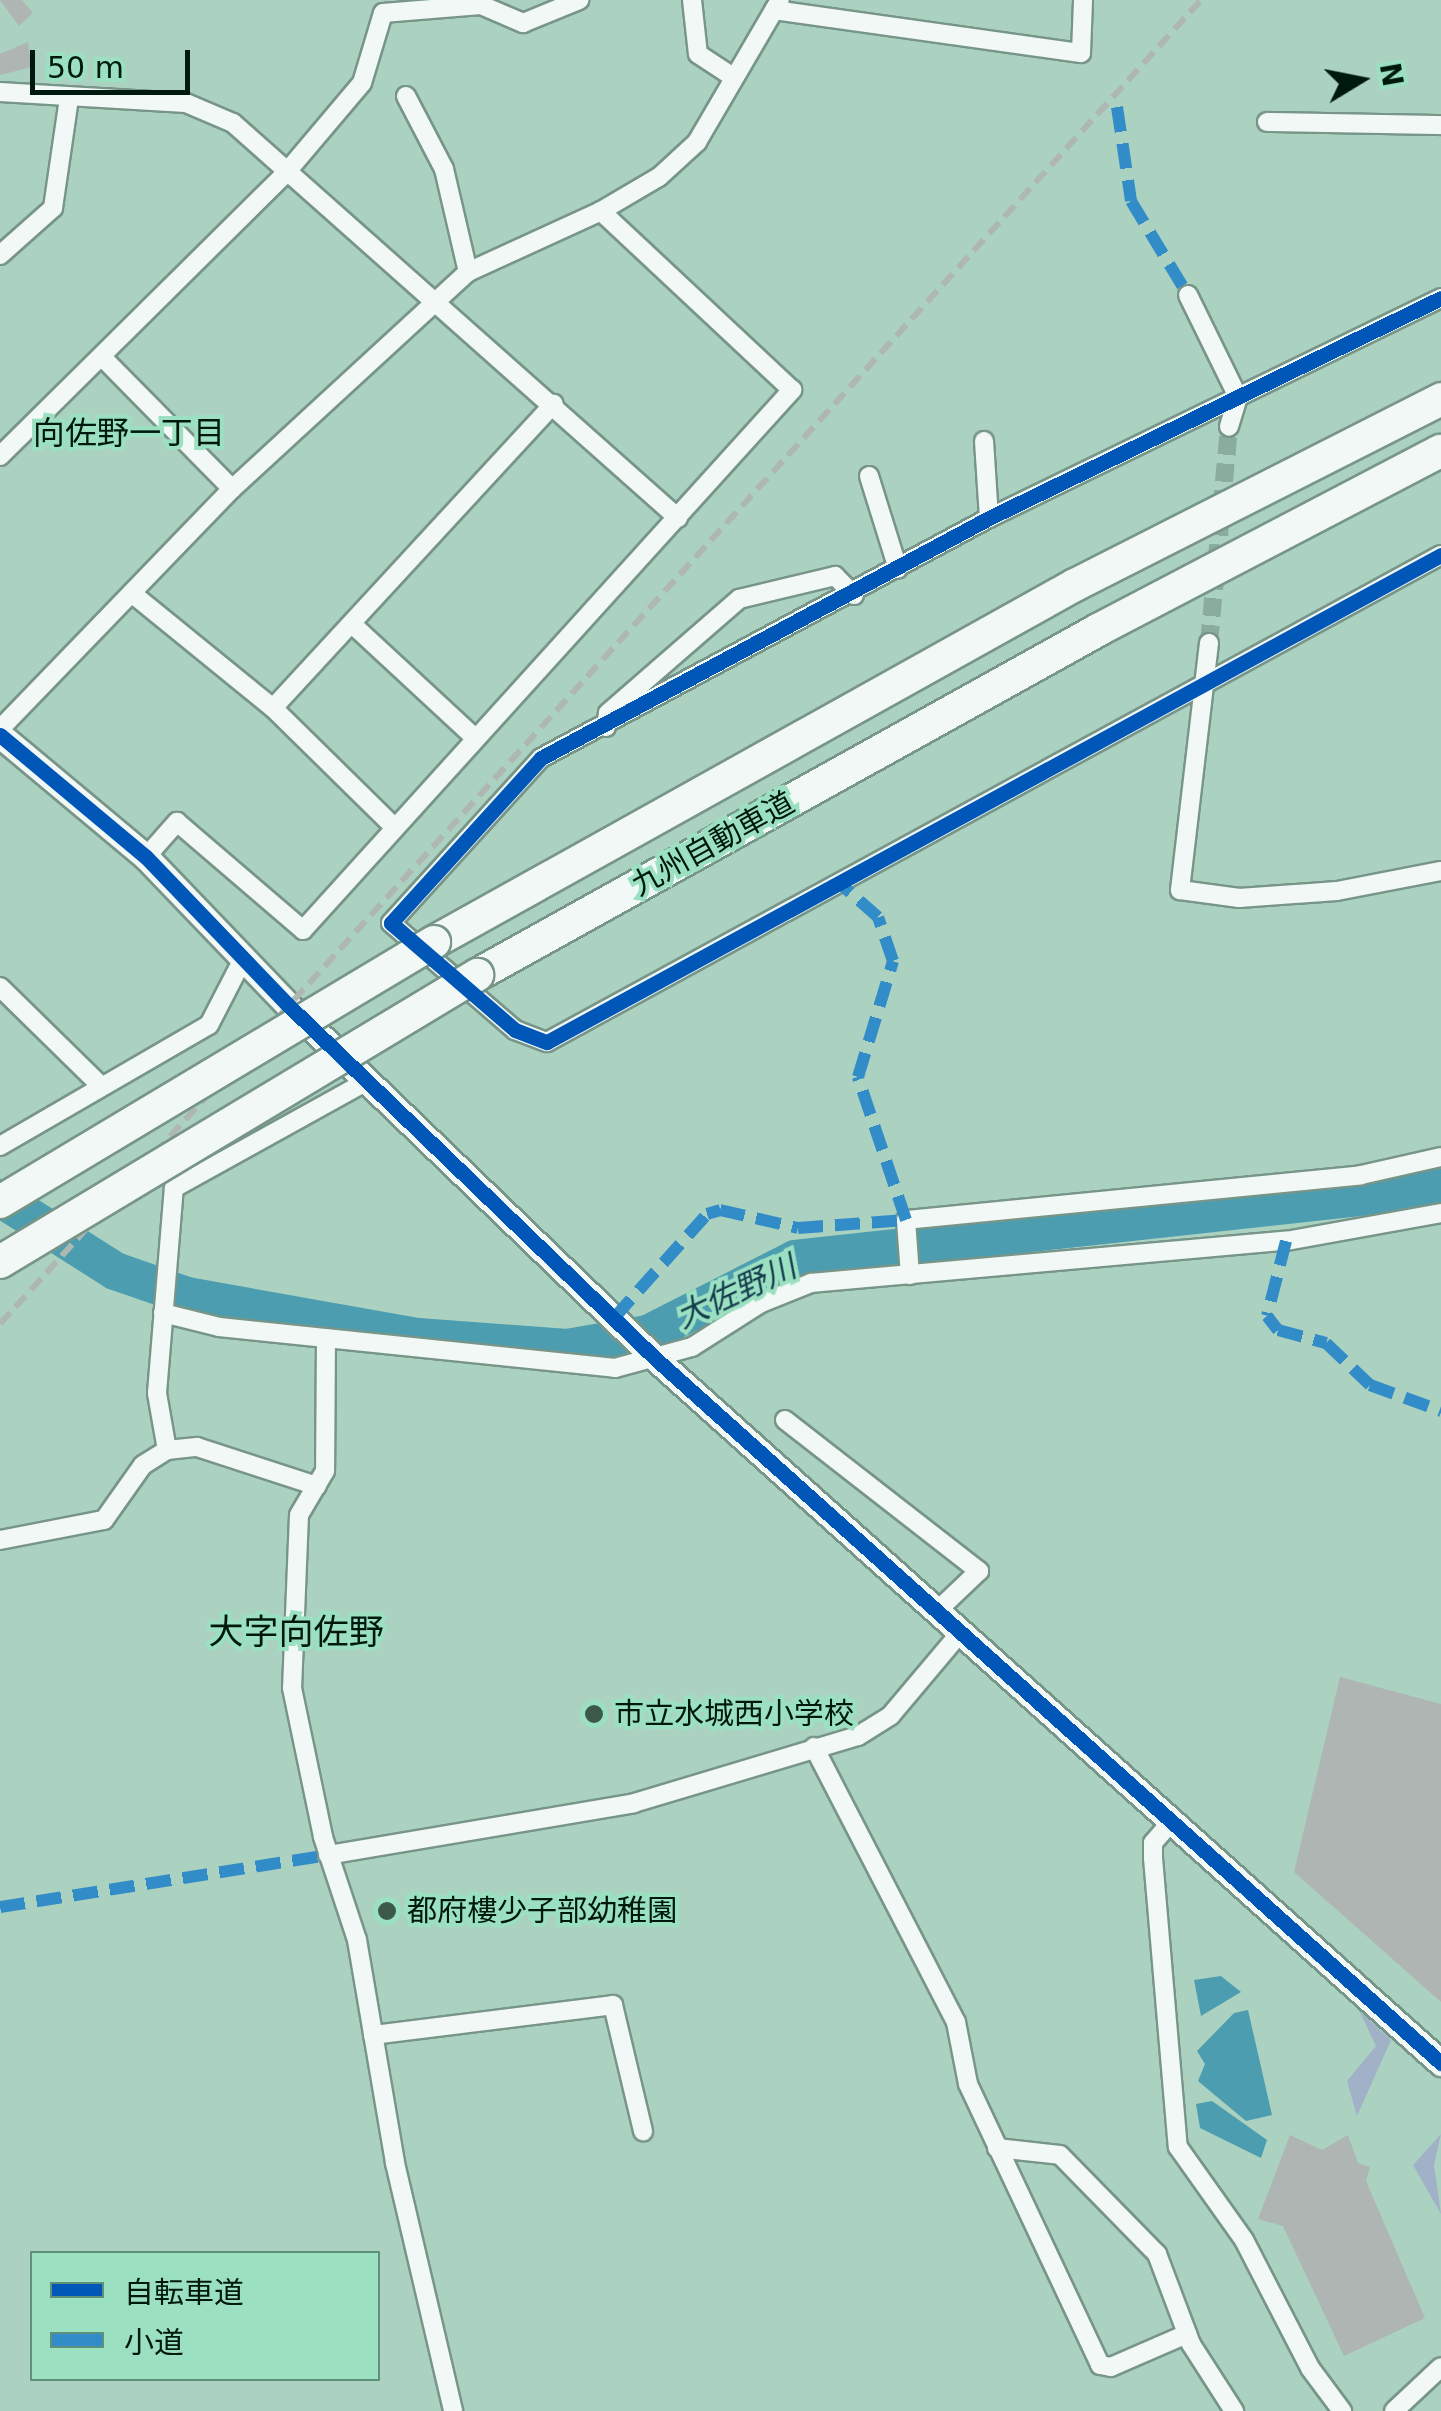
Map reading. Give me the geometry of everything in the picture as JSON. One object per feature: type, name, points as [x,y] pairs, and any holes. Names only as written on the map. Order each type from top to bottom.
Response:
[{"type":"highway","name":"九州自動車道","points":[[0,1202],[434,942],[1075,585],[1441,400]]},
{"type":"highway","name":"九州自動車道","points":[[0,1262],[477,975],[1098,630],[1441,451]]},
{"type":"street","points":[[0,456],[104,360],[285,174],[362,83],[383,13],[466,3],[523,23],[579,0]]},
{"type":"street","points":[[692,0],[698,54],[733,77]]},
{"type":"street","points":[[1083,0],[1081,53],[777,5],[697,142],[659,177],[600,212],[468,272],[232,489],[0,732],[146,857],[243,959],[658,1360],[1441,2063]]},
{"type":"street","points":[[0,92],[186,103],[232,123],[285,174],[554,404],[678,518]]},
{"type":"street","points":[[406,96],[444,169],[468,272]]},
{"type":"street","points":[[0,255],[53,208],[69,98]]},
{"type":"street","points":[[1266,122],[1441,124]]},
{"type":"street","points":[[146,857],[177,822],[303,930],[472,735],[678,518],[792,390],[600,212]]},
{"type":"street","points":[[1188,295],[1238,397],[1229,428]]},
{"type":"street","points":[[1441,298],[989,518],[854,594],[769,631],[606,727],[542,758],[391,923],[532,1042],[547,1042],[1441,555]]},
{"type":"street","points":[[104,360],[232,489]]},
{"type":"street","points":[[273,708],[554,404]]},
{"type":"street","points":[[984,441],[989,518]]},
{"type":"street","points":[[869,476],[898,569]]},
{"type":"street","points":[[606,727],[608,713],[739,599],[834,576],[854,594]]},
{"type":"street","points":[[134,595],[273,708],[392,825]]},
{"type":"street","points":[[352,624],[472,735]]},
{"type":"street","points":[[1210,643],[1180,890],[1239,898],[1336,891],[1441,870]]},
{"type":"street","points":[[0,1146],[209,1025],[243,959]]},
{"type":"street","points":[[0,987],[100,1085]]},
{"type":"street","points":[[167,1450],[157,1393],[162,1313],[171,1268],[174,1188],[369,1080]]},
{"type":"street","points":[[910,1275],[906,1220],[1360,1175],[1441,1157]]},
{"type":"street","points":[[162,1313],[326,1338],[578,1368],[658,1360],[790,1289],[1286,1240],[1441,1213]]},
{"type":"street","points":[[326,1338],[325,1471],[299,1515],[301,1580],[289,1651],[328,1854],[357,1940],[373,2034],[453,2411]]},
{"type":"street","points":[[784,1420],[979,1570],[936,1612]]},
{"type":"street","points":[[0,1540],[104,1520],[134,1475],[167,1450],[197,1446],[317,1486]]},
{"type":"street","points":[[328,1854],[634,1803],[875,1728],[960,1633]]},
{"type":"street","points":[[814,1747],[956,2022],[968,2084],[1100,2365],[1111,2368],[1187,2334]]},
{"type":"street","points":[[1172,1821],[1153,1844],[1153,1858],[1178,2146],[1244,2240],[1310,2368],[1342,2411]]},
{"type":"street","points":[[373,2034],[612,2005],[643,2132]]},
{"type":"street","points":[[997,2148],[1060,2155],[1157,2254],[1187,2334],[1234,2411]]},
{"type":"street","points":[[1394,2411],[1441,2367]]},
{"type":"shaded area","points":[[1359,2010],[1391,2040],[1357,2116],[1347,2081],[1376,2046]]},
{"type":"shaded area","points":[[1441,2134],[1434,2165],[1441,2214],[1413,2165]]},
{"type":"water","points":[[1221,1976],[1241,1992],[1201,2016],[1194,1980]]},
{"type":"water","points":[[1248,2010],[1272,2115],[1246,2121],[1198,2081],[1205,2064],[1197,2051],[1234,2013]]},
{"type":"water","points":[[1212,2101],[1267,2140],[1261,2158],[1200,2128],[1196,2104]]},
{"type":"building","points":[[0,0],[22,0],[33,13],[19,26]]},
{"type":"building","points":[[28,42],[32,67],[0,75],[0,54]]},
{"type":"building","points":[[1340,1677],[1441,1704],[1441,2002],[1294,1872]]},
{"type":"building","points":[[1290,2135],[1322,2150],[1348,2135],[1358,2163],[1370,2167],[1366,2181],[1425,2318],[1344,2356],[1283,2226],[1258,2219]]},
{"type":"waterway","name":"大佐野川","points":[[0,1198],[115,1271],[187,1296],[418,1337],[567,1348],[648,1334],[795,1259],[1441,1188]]},
{"type":"tunnel","points":[[1209,643],[1229,427]]},
{"type":"railway","points":[[0,1324],[1201,0]]},
{"type":"marked path","points":[[1117,107],[1131,201],[1188,295]]},
{"type":"marked path","points":[[614,1318],[707,1214],[720,1210],[798,1228],[906,1220],[858,1077],[893,961],[878,917],[837,881]]},
{"type":"marked path","points":[[1286,1241],[1267,1316],[1278,1330],[1326,1343],[1370,1385],[1441,1411]]},
{"type":"marked path","points":[[0,1907],[328,1855]]},
{"type":"cycle path","points":[[1441,298],[989,518],[541,758],[391,923],[515,1030],[547,1042],[1441,555]]},
{"type":"cycle path","points":[[0,735],[146,857],[287,1004],[658,1361],[1441,2063]]},
{"type":"place","name":"市立水城西小学校","points":[[594,1714]]},
{"type":"place","name":"都府樓少子部幼稚園","points":[[387,1911]]},
{"type":"district","name":"向佐野一丁目","points":[[129,433]]},
{"type":"district","name":"大字向佐野","points":[[296,1632]]}]
